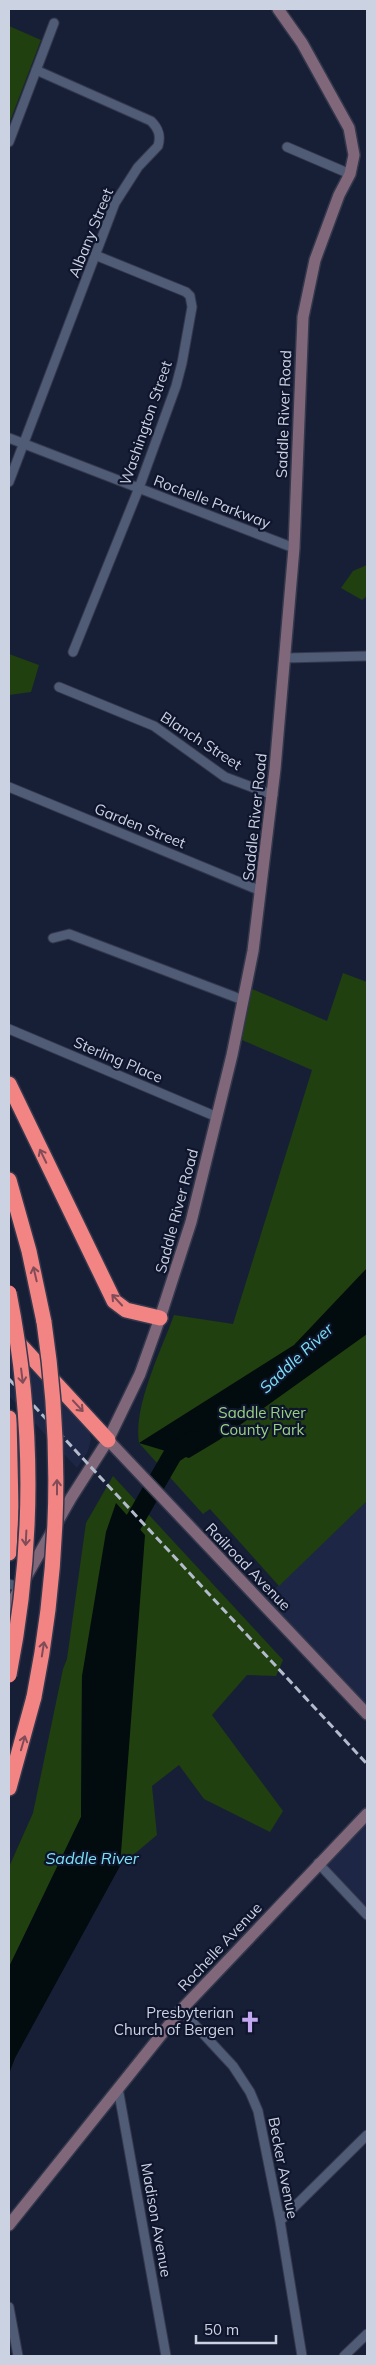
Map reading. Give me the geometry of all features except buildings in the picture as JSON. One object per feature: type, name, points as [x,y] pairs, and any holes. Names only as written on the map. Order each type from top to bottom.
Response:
[{"type":"highway","points":[[9,1084],[114,1301],[126,1310],[160,1318]]},
{"type":"highway","points":[[9,1180],[30,1251],[44,1322],[55,1422],[57,1501],[51,1590],[34,1697],[9,1788]]},
{"type":"highway","points":[[9,1293],[24,1392],[28,1470],[22,1588],[9,1675]]},
{"type":"highway","points":[[9,1332],[108,1440]]},
{"type":"highway","points":[[9,1418],[11,1506],[9,1553]]},
{"type":"street","name":"Saddle River Road","points":[[9,1607],[14,1586],[108,1440],[140,1374],[160,1318],[191,1222],[217,1117],[243,1000],[262,891],[273,795],[294,548],[303,317],[314,260],[339,195],[350,174],[354,155],[348,128],[302,43],[278,9]]},
{"type":"street","points":[[9,142],[54,23]]},
{"type":"street","name":"Albany Street","points":[[9,482],[115,203],[138,167],[158,146],[159,132],[151,121],[36,70]]},
{"type":"street","points":[[287,147],[350,174]]},
{"type":"street","name":"Washington Street","points":[[73,652],[139,488],[178,378],[192,302],[186,292],[96,255]]},
{"type":"street","name":"Rochelle Parkway","points":[[9,438],[294,548]]},
{"type":"street","points":[[285,658],[367,656]]},
{"type":"street","name":"Blanch Street","points":[[59,687],[154,726],[225,777],[273,795]]},
{"type":"street","name":"Garden Street","points":[[9,787],[262,891]]},
{"type":"street","points":[[53,938],[69,934],[243,1000]]},
{"type":"street","name":"Sterling Place","points":[[9,1029],[217,1117]]},
{"type":"street","name":"Railroad Avenue","points":[[108,1440],[367,1714]]},
{"type":"street","name":"Rochelle Avenue","points":[[9,2225],[181,2010],[318,1863],[367,1814]]},
{"type":"street","points":[[318,1863],[367,1915]]},
{"type":"street","name":"Becker Avenue","points":[[181,2010],[227,2058],[250,2092],[263,2128],[302,2356]]},
{"type":"street","name":"Madison Avenue","points":[[118,2088],[166,2356]]},
{"type":"street","points":[[280,2221],[367,2135]]},
{"type":"street","points":[[9,2307],[18,2356]]},
{"type":"street","points":[[344,2356],[367,2334]]},
{"type":"shaded area","points":[[9,1346],[80,1417],[89,1430],[91,1439],[88,1451],[77,1468],[9,1396]]},
{"type":"shaded area","points":[[367,1501],[367,1714],[261,1602]]},
{"type":"shaded area","points":[[367,1814],[367,1915],[318,1863]]},
{"type":"green space","points":[[9,26],[41,40],[9,124]]},
{"type":"green space","points":[[367,565],[367,596],[362,600],[341,588],[353,571]]},
{"type":"green space","points":[[9,654],[39,665],[31,692],[9,695]]},
{"type":"green space","name":"Saddle River County Park","points":[[343,973],[367,982],[367,1501],[279,1586],[210,1509],[203,1514],[139,1443],[138,1428],[140,1412],[149,1379],[174,1315],[233,1324],[312,1070],[242,1040],[252,989],[327,1021]]},
{"type":"green space","points":[[113,1476],[283,1660],[276,1676],[247,1675],[212,1715],[283,1811],[270,1832],[204,1799],[179,1765],[152,1786],[157,1835],[120,1866],[133,1553],[82,1676],[81,1817],[9,1967],[9,1867],[33,1813],[63,1669],[67,1659],[86,1523]]},
{"type":"water","name":"Saddle River","points":[[367,1268],[367,1334],[219,1440],[189,1458],[139,1443],[294,1345]]},
{"type":"water","name":"Saddle River","points":[[116,1503],[145,1535],[120,1866],[15,2058],[9,2074],[9,1967],[81,1817],[82,1676],[106,1532]]},
{"type":"waterway","name":"Saddle River","points":[[121,1544],[173,1454],[194,1440]]},
{"type":"railway","points":[[9,1379],[367,1764]]},
{"type":"place","name":"Presbyterian Church of Bergen","points":[[250,2022]]}]
